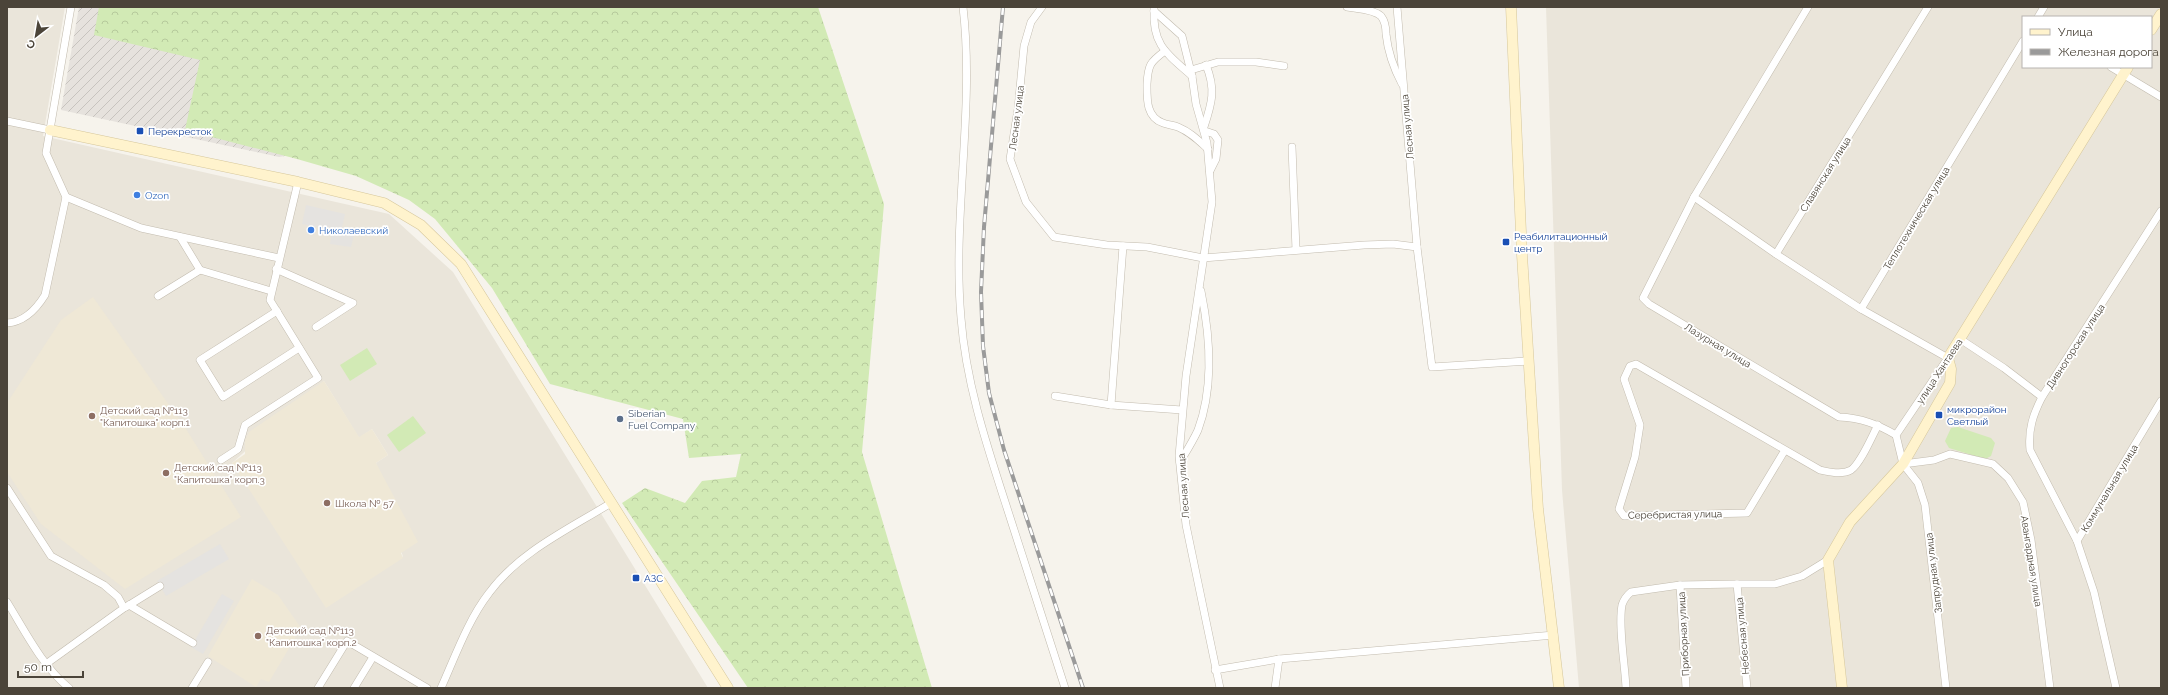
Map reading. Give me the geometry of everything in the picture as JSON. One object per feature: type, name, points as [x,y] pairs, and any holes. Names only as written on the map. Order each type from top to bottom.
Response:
[{"type":"street","points":[[7,323],[18,320],[37,308],[45,295],[66,197],[46,152],[71,7]]},
{"type":"street","points":[[963,7],[967,43],[960,242],[960,316],[964,356],[982,429],[1065,688]]},
{"type":"street","name":"Лесная улица","points":[[1042,7],[1031,22],[1024,46],[1018,109],[1010,159],[1026,202],[1054,237],[1123,246],[1147,247],[1203,258]]},
{"type":"street","points":[[1347,7],[1370,11],[1380,16],[1385,24],[1387,48],[1391,63],[1404,89]]},
{"type":"street","name":"Лесная улица","points":[[1397,7],[1417,247],[1432,367],[1528,361]]},
{"type":"street","points":[[1511,7],[1528,361],[1538,509],[1554,635],[1559,688]]},
{"type":"street","name":"Лазурная улица","points":[[1808,7],[1694,197],[1643,298],[1649,304],[1839,417],[1857,417],[1878,425],[1896,436]]},
{"type":"street","name":"Славянская улица","points":[[1776,254],[1928,7]]},
{"type":"street","points":[[2039,16],[2044,7]]},
{"type":"street","points":[[1154,9],[1154,31],[1159,44],[1165,51],[1192,73],[1206,65],[1218,62],[1256,62],[1284,66]]},
{"type":"street","name":"Лесная улица","points":[[1154,9],[1182,36],[1192,73],[1196,104],[1208,148],[1212,202],[1186,376],[1182,410],[1180,462],[1186,525],[1215,670],[1220,688]]},
{"type":"street","points":[[2152,28],[2161,14]]},
{"type":"street","name":"Теплотехническая улица","points":[[1861,309],[2022,43]]},
{"type":"street","points":[[1165,51],[1152,60],[1148,69],[1146,103],[1152,116],[1162,123],[1176,126],[1191,134],[1208,148]]},
{"type":"street","points":[[1206,65],[1212,79],[1213,92],[1204,129],[1214,134],[1218,140],[1219,148],[1216,159],[1210,171]]},
{"type":"street","points":[[2115,68],[2126,71],[2161,97]]},
{"type":"street","name":"улица Хантаева","points":[[1896,436],[1960,339],[2126,71]]},
{"type":"street","points":[[7,121],[298,182],[384,203],[420,225],[461,264],[728,688]]},
{"type":"street","points":[[1292,147],[1296,250]]},
{"type":"street","points":[[221,460],[238,448],[245,425],[318,378],[270,300],[276,269],[298,182]]},
{"type":"street","points":[[66,197],[141,228],[279,258]]},
{"type":"street","points":[[1694,197],[1776,254],[1861,309],[1948,358],[1951,369],[1950,383],[1903,464],[1850,522],[1828,560],[1842,688]]},
{"type":"street","name":"Дивногорская улица","points":[[1960,339],[2004,368],[2042,397],[2161,211]]},
{"type":"street","points":[[180,237],[200,270],[271,291]]},
{"type":"street","points":[[1203,258],[1378,244],[1417,247]]},
{"type":"street","points":[[1111,405],[1123,246]]},
{"type":"street","points":[[276,269],[353,303],[316,326]]},
{"type":"street","points":[[158,296],[200,270]]},
{"type":"street","points":[[1180,462],[1197,431],[1207,389],[1206,319],[1199,285]]},
{"type":"street","points":[[277,311],[200,360],[222,397],[299,348]]},
{"type":"street","name":"Серебристая улица","points":[[1785,450],[1747,513],[1624,516],[1619,509],[1635,457],[1640,425],[1624,379],[1630,366],[1636,364],[1820,470],[1837,473],[1850,470],[1857,463],[1878,425]]},
{"type":"street","points":[[1055,396],[1111,405],[1182,410]]},
{"type":"street","name":"Коммунальная улица","points":[[2042,397],[2032,419],[2029,438],[2030,450],[2077,541]]},
{"type":"street","name":"Коммунальная улица","points":[[2077,541],[2161,401]]},
{"type":"street","points":[[1896,436],[1903,464]]},
{"type":"street","name":"Авангардная улица","points":[[1903,464],[1934,460],[1950,454],[1993,464],[2008,478],[2023,502],[2031,540],[2050,688]]},
{"type":"street","name":"Запрудная улица","points":[[1903,464],[1918,483],[1925,505],[1946,688]]},
{"type":"street","points":[[7,488],[51,556],[104,585],[126,606],[193,643]]},
{"type":"street","points":[[441,688],[471,623],[488,593],[506,574],[534,550],[611,503]]},
{"type":"street","points":[[2077,541],[2094,592],[2116,688]]},
{"type":"street","name":"Небесная улица","points":[[1746,688],[1737,584],[1775,584],[1802,576],[1828,560]]},
{"type":"street","points":[[1680,586],[1737,584]]},
{"type":"street","points":[[46,664],[126,606],[160,586]]},
{"type":"street","name":"Приборная улица","points":[[1626,688],[1622,621],[1622,605],[1625,596],[1631,592],[1680,586],[1686,688]]},
{"type":"street","points":[[7,602],[46,664],[69,688]]},
{"type":"street","points":[[1215,670],[1279,659],[1554,635]]},
{"type":"street","points":[[318,688],[347,641],[427,688]]},
{"type":"street","points":[[354,688],[373,657]]},
{"type":"street","points":[[1275,688],[1279,659]]},
{"type":"street","points":[[192,688],[208,662]]},
{"type":"shaded area","points":[[7,7],[65,7],[43,136],[389,214],[453,272],[708,688],[7,688]],"holes":[[[324,381],[359,438],[372,429],[388,455],[376,463],[403,557],[232,463]]]},
{"type":"shaded area","points":[[79,7],[235,7],[355,144],[279,157],[61,110]]},
{"type":"shaded area","points":[[1546,7],[2161,7],[2161,688],[1579,688],[1562,490]]},
{"type":"shaded area","points":[[306,205],[345,214],[342,228],[355,231],[351,247],[330,244],[332,230],[302,224]]},
{"type":"shaded area","points":[[93,297],[186,429],[241,517],[125,589],[41,524],[7,472],[7,403],[61,320]]},
{"type":"shaded area","name":"Школа № 57","points":[[324,381],[359,437],[372,429],[388,455],[376,463],[418,542],[401,553],[403,558],[326,608],[232,463],[245,454],[245,441],[249,432]]},
{"type":"shaded area","points":[[220,544],[229,559],[166,596],[157,581]]},
{"type":"shaded area","name":"Детский сад №113 \"Капитошка\" корп.2","points":[[252,579],[278,595],[301,628],[269,682],[261,679],[256,687],[208,656]]},
{"type":"shaded area","points":[[222,594],[234,601],[203,654],[191,647]]},
{"type":"green space","points":[[99,7],[818,7],[884,204],[862,452],[932,688],[748,688],[622,503],[645,488],[685,503],[702,481],[736,477],[741,454],[689,458],[683,419],[550,384],[492,288],[435,219],[409,200],[356,176],[185,130],[200,60],[94,35]]},
{"type":"green space","points":[[367,348],[377,364],[350,381],[340,365]]},
{"type":"green space","points":[[413,416],[426,433],[399,452],[387,435]]},
{"type":"green space","points":[[1958,427],[1991,438],[1995,443],[1991,456],[1985,459],[1949,448],[1945,441],[1951,428]]},
{"type":"railway","points":[[1003,7],[984,227],[981,292],[983,346],[989,393],[1004,450],[1083,688]]},
{"type":"place","name":"Перекресток","points":[[140,131]]},
{"type":"place","name":"Ozon","points":[[137,195]]},
{"type":"place","name":"Николаевский","points":[[311,230]]},
{"type":"place","name":"Реабилитационный центр","points":[[1506,242]]},
{"type":"place","name":"микрорайон Светлый","points":[[1939,415]]},
{"type":"place","name":"Детский сад №113 \"Капитошка\" корп.1","points":[[92,416]]},
{"type":"place","name":"Siberian Fuel Company","points":[[620,419]]},
{"type":"place","name":"Детский сад №113 \"Капитошка\" корп.3","points":[[166,473]]},
{"type":"place","name":"Школа № 57","points":[[327,503]]},
{"type":"place","name":"АЗС","points":[[636,578]]},
{"type":"place","name":"Детский сад №113 \"Капитошка\" корп.2","points":[[258,636]]}]
